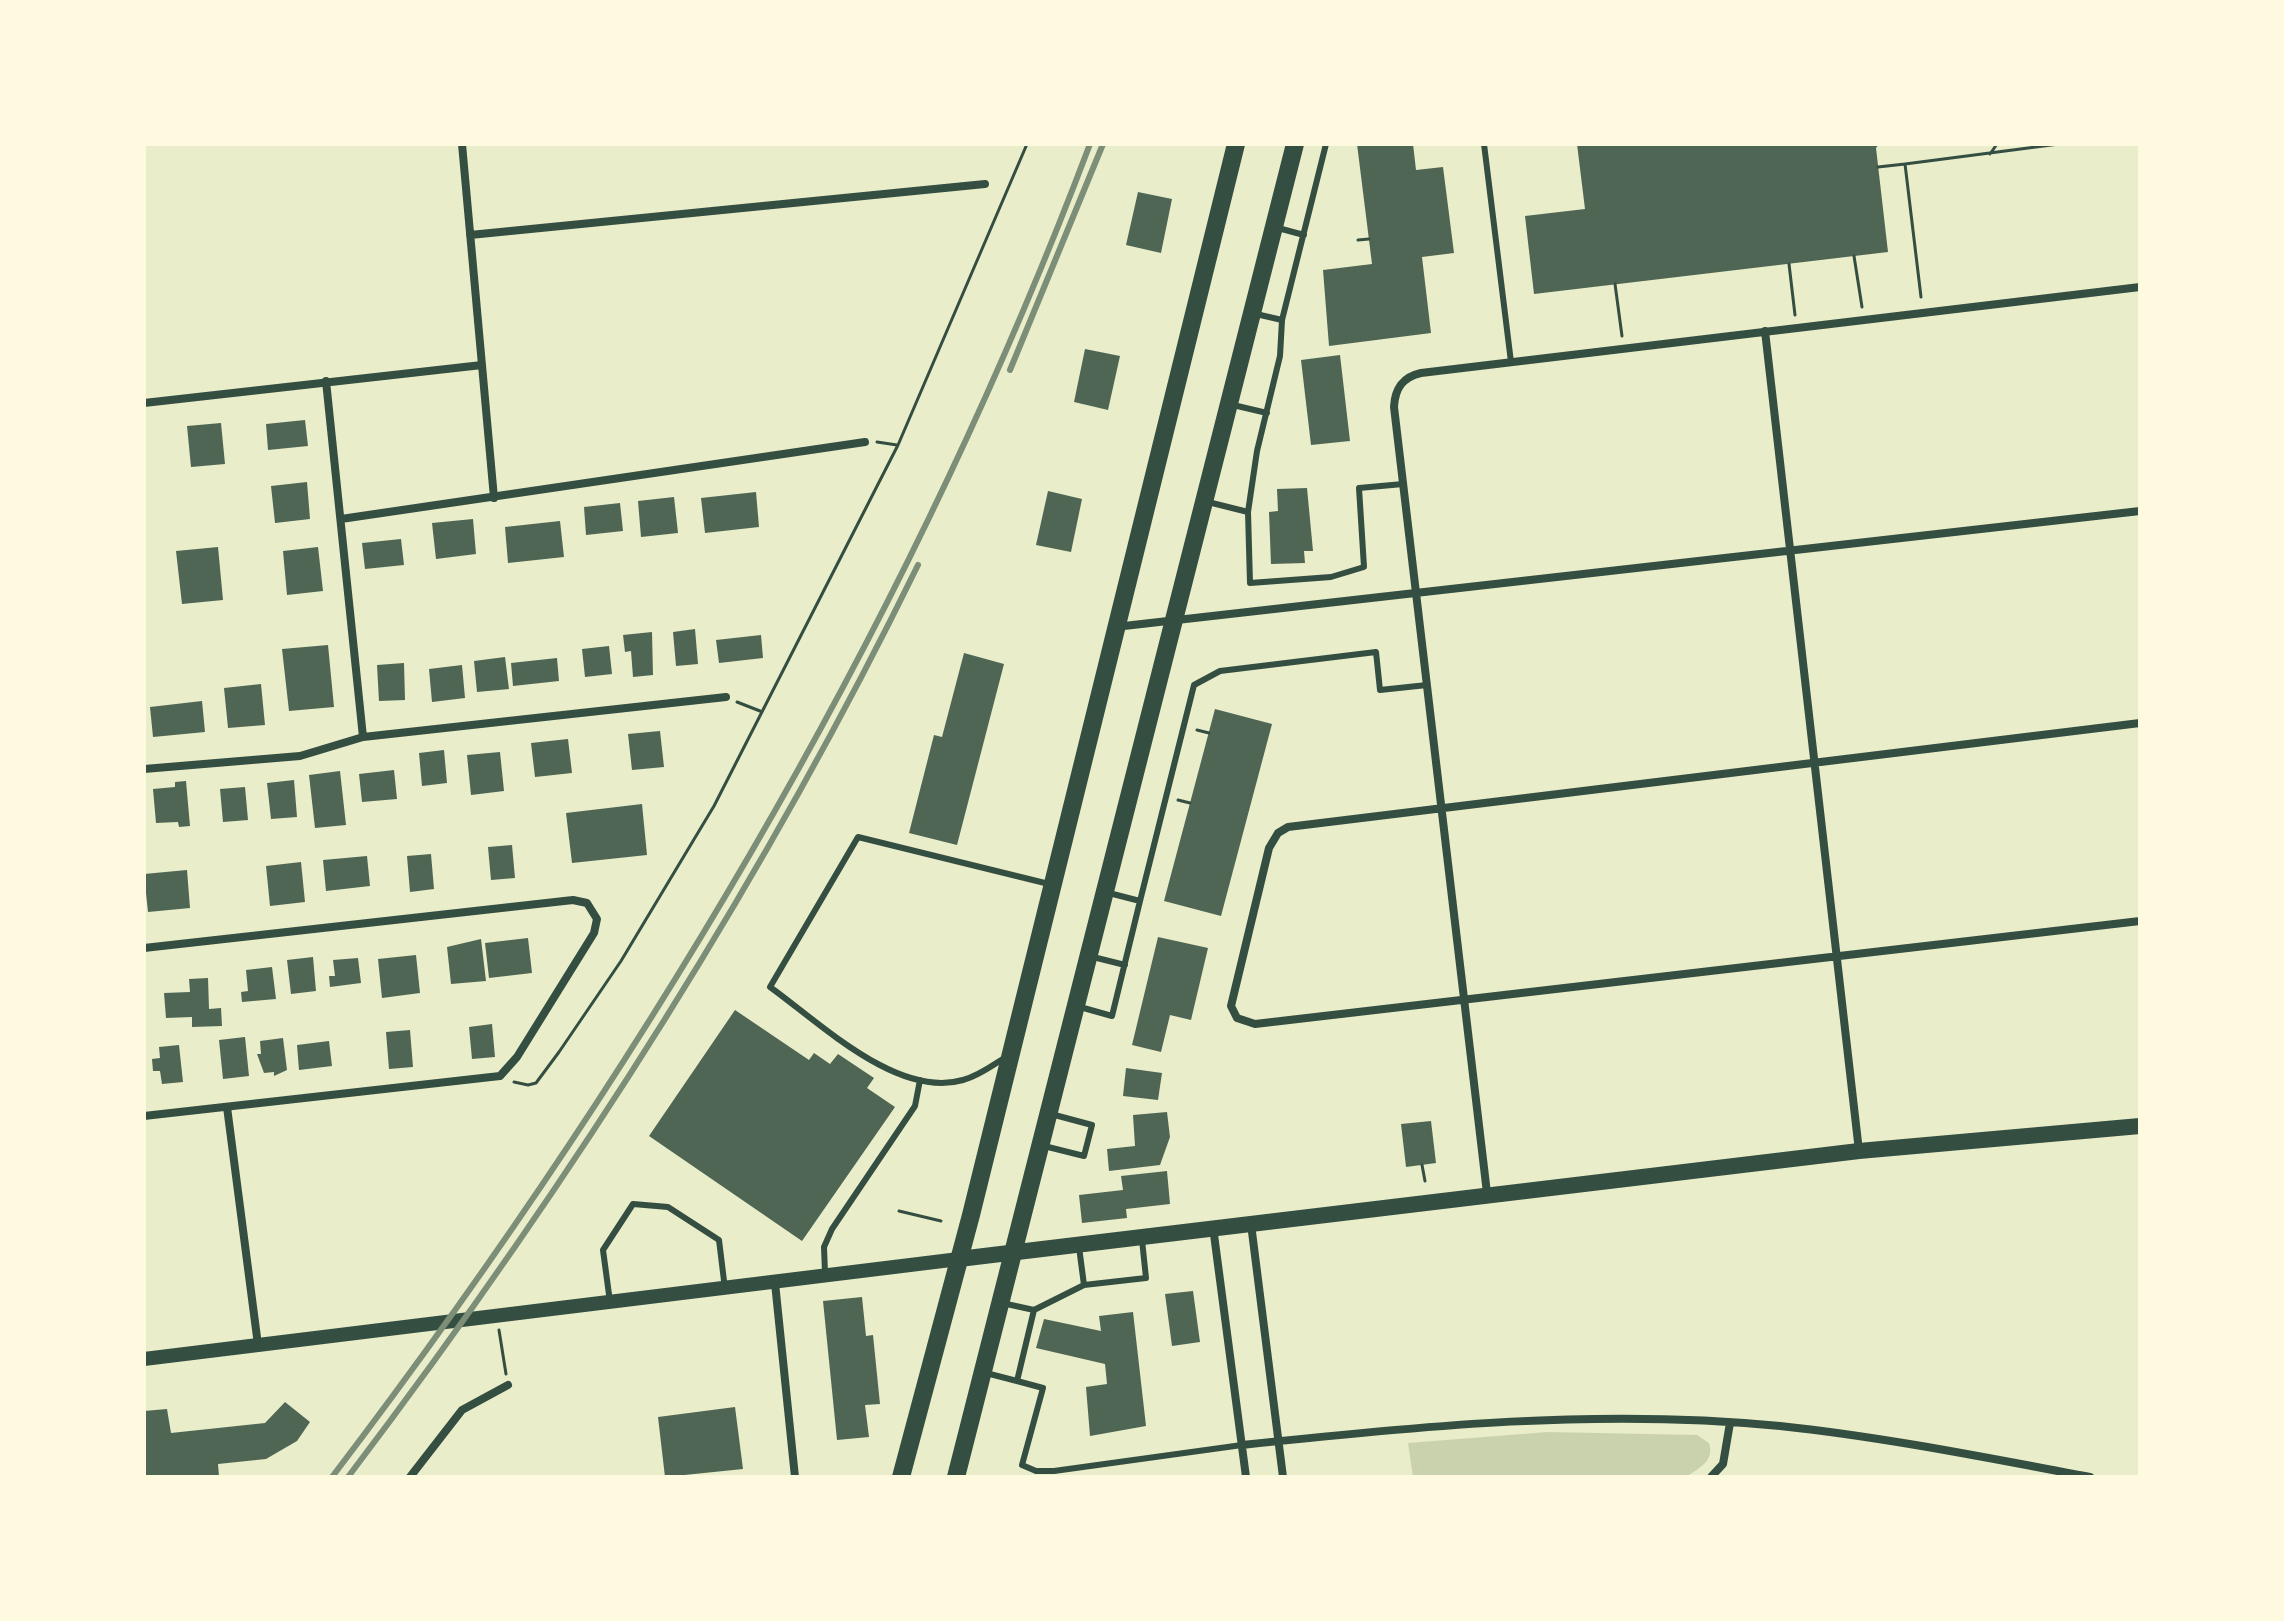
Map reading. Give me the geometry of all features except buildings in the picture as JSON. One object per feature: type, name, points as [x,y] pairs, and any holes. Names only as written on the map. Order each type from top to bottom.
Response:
[{"type":"main road","points":[[901,1477],[959,1259],[1236,144]]},
{"type":"main road","points":[[956,1477],[1295,144]]},
{"type":"main road","points":[[959,1259],[1487,1193],[1859,1151],[2140,1126]]},
{"type":"street","points":[[462,144],[494,498]]},
{"type":"street","points":[[470,235],[985,184]]},
{"type":"street","points":[[1487,1193],[1394,401],[1402,383],[1421,373],[2140,287]]},
{"type":"street","points":[[1765,331],[1859,1151]]},
{"type":"street","points":[[144,403],[482,365]]},
{"type":"street","points":[[326,381],[363,737]]},
{"type":"street","points":[[341,519],[865,442]]},
{"type":"street","points":[[1115,627],[2140,511]]},
{"type":"street","points":[[144,769],[300,756],[363,737],[726,697]]},
{"type":"street","points":[[2140,723],[1297,826],[1278,833],[1269,848],[1230,1001],[1234,1015],[1245,1023],[1255,1024],[2140,921]]},
{"type":"street","points":[[144,948],[559,901],[583,901],[597,919],[594,933],[517,1057],[500,1076],[144,1116]]},
{"type":"street","points":[[227,1107],[258,1345]]},
{"type":"street","points":[[1251,1222],[1283,1477]]},
{"type":"street","points":[[1213,1227],[1246,1477]]},
{"type":"street","points":[[144,1359],[959,1259]]},
{"type":"street","points":[[775,1283],[795,1477]]},
{"type":"street","points":[[410,1477],[462,1410],[508,1385]]},
{"type":"street","points":[[1242,1445],[1479,1422],[1612,1418],[1730,1423],[1907,1444],[2090,1477]]},
{"type":"street","points":[[1711,1477],[1723,1464],[1730,1423]]},
{"type":"lane","points":[[1326,144],[1282,320],[1280,356],[1248,512],[1250,583],[1331,577],[1364,567],[1359,488],[1403,484]]},
{"type":"lane","points":[[1484,144],[1511,362]]},
{"type":"lane","points":[[1274,227],[1304,235]]},
{"type":"lane","points":[[1253,313],[1282,320]]},
{"type":"lane","points":[[1229,404],[1267,413]]},
{"type":"lane","points":[[1205,501],[1248,512]]},
{"type":"lane","points":[[1076,1007],[1112,1016],[1194,685],[1220,671],[1376,652],[1380,690],[1427,685]]},
{"type":"lane","points":[[1009,1055],[965,1080],[920,1080],[878,1065],[770,987],[858,837],[1051,884]]},
{"type":"lane","points":[[1105,892],[1140,901]]},
{"type":"lane","points":[[1089,956],[1125,965]]},
{"type":"lane","points":[[825,1276],[823,1255],[827,1239],[915,1106],[920,1080]]},
{"type":"lane","points":[[1041,1145],[1084,1156],[1092,1125],[1049,1114]]},
{"type":"lane","points":[[610,1303],[603,1250],[633,1204],[668,1207],[719,1240],[725,1289]]},
{"type":"lane","points":[[1000,1303],[1034,1310],[1084,1285],[1146,1278],[1141,1235]]},
{"type":"lane","points":[[1079,1243],[1084,1285]]},
{"type":"lane","points":[[1017,1381],[1034,1310]]},
{"type":"lane","points":[[983,1372],[1043,1388],[1022,1465],[1036,1471],[1242,1445]]},
{"type":"path","points":[[500,1076],[521,1085],[532,1085],[559,1052],[621,961],[683,859],[733,769],[898,445],[1027,144]]},
{"type":"path","points":[[1989,155],[1997,144]]},
{"type":"path","points":[[1878,167],[2059,144]]},
{"type":"path","points":[[1905,164],[1921,297]]},
{"type":"path","points":[[998,193],[1009,192]]},
{"type":"path","points":[[1358,240],[1369,239]]},
{"type":"path","points":[[1854,256],[1862,302]]},
{"type":"path","points":[[1789,264],[1794,310]]},
{"type":"path","points":[[1615,284],[1623,348]]},
{"type":"path","points":[[865,442],[898,445]]},
{"type":"path","points":[[726,697],[760,711]]},
{"type":"path","points":[[1422,1165],[1425,1181]]},
{"type":"path","points":[[899,1211],[941,1221]]},
{"type":"path","points":[[498,1332],[508,1385]]},
{"type":"green space","points":[[1548,1432],[1697,1435],[1709,1443],[1710,1455],[1705,1463],[1686,1477],[1413,1477],[1408,1443]]},
{"type":"railway","points":[[332,1477],[446,1323],[556,1165],[660,1003],[759,838],[852,669],[939,498],[1018,322],[1090,144]]},
{"type":"railway","points":[[1010,370],[1103,144]]},
{"type":"railway","points":[[348,1477],[506,1259],[655,1035],[793,804],[918,565]]}]
